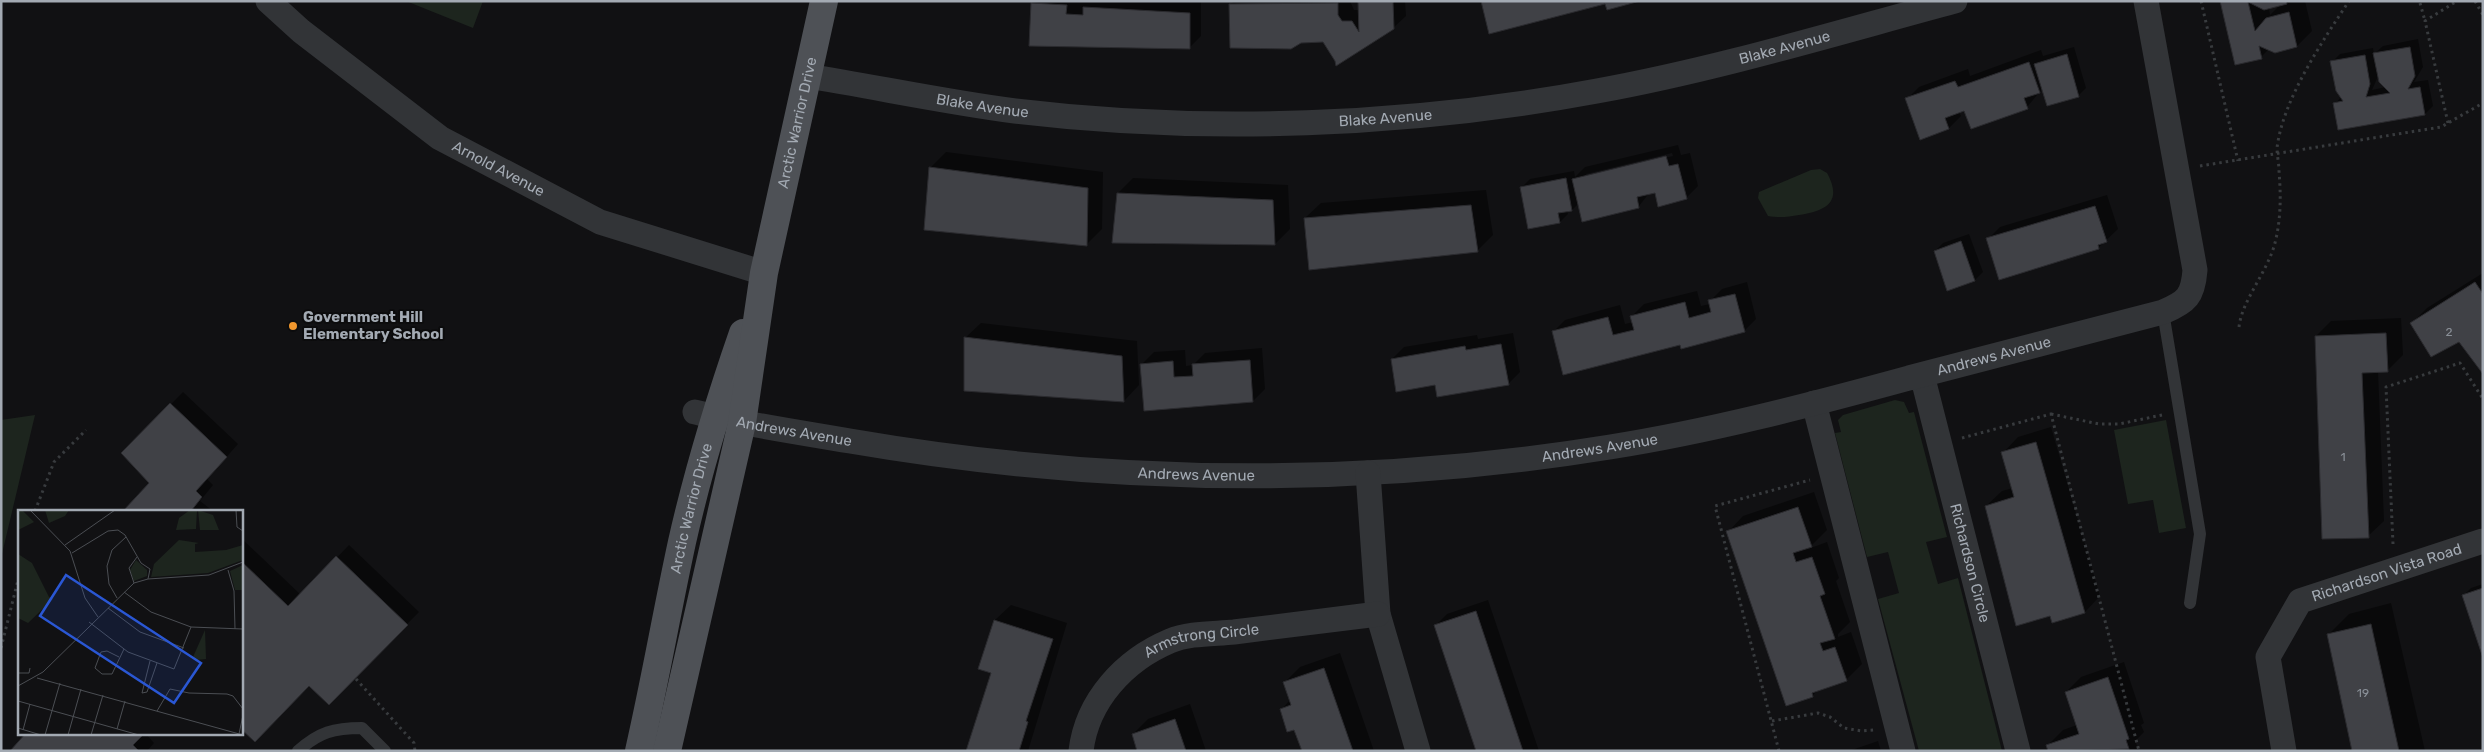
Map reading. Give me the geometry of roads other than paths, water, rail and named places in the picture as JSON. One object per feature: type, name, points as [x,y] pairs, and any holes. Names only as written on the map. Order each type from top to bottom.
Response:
[{"type":"main road","name":"Arctic Warrior Drive","points":[[668,751],[742,423],[764,273],[824,1]]},
{"type":"main road","name":"Arctic Warrior Drive","points":[[639,751],[657,674],[704,414],[764,273]]},
{"type":"street","name":"Arnold Avenue","points":[[268,1],[301,31],[440,138],[600,222],[764,273]]},
{"type":"street","name":"Blake Avenue","points":[[808,76],[1015,111],[1147,121],[1242,123],[1346,120],[1512,105],[1597,91],[1689,72],[1955,1]]},
{"type":"street","name":"Andrews Avenue","points":[[704,414],[742,423],[919,453],[1084,471],[1192,475],[1368,473],[1450,468],[1609,447],[1680,434],[1814,403],[2163,312],[2182,304],[2194,289],[2195,270],[2146,1]]},
{"type":"street","name":"Richardson Circle","points":[[1922,375],[2018,751]]},
{"type":"street","points":[[1814,403],[1903,751]]},
{"type":"street","points":[[1368,473],[1378,614],[1418,751]]},
{"type":"street","name":"Richardson Vista Road","points":[[2284,751],[2268,657],[2300,601],[2483,541]]},
{"type":"street","name":"Armstrong Circle","points":[[1081,751],[1095,706],[1114,679],[1140,656],[1172,640],[1378,614]]},
{"type":"lane","points":[[2163,312],[2200,534],[2190,604]]},
{"type":"lane","points":[[298,751],[309,741],[337,728],[362,728],[385,751]]},
{"type":"place","name":"Government Hill Elementary School","points":[[293,326]]}]
